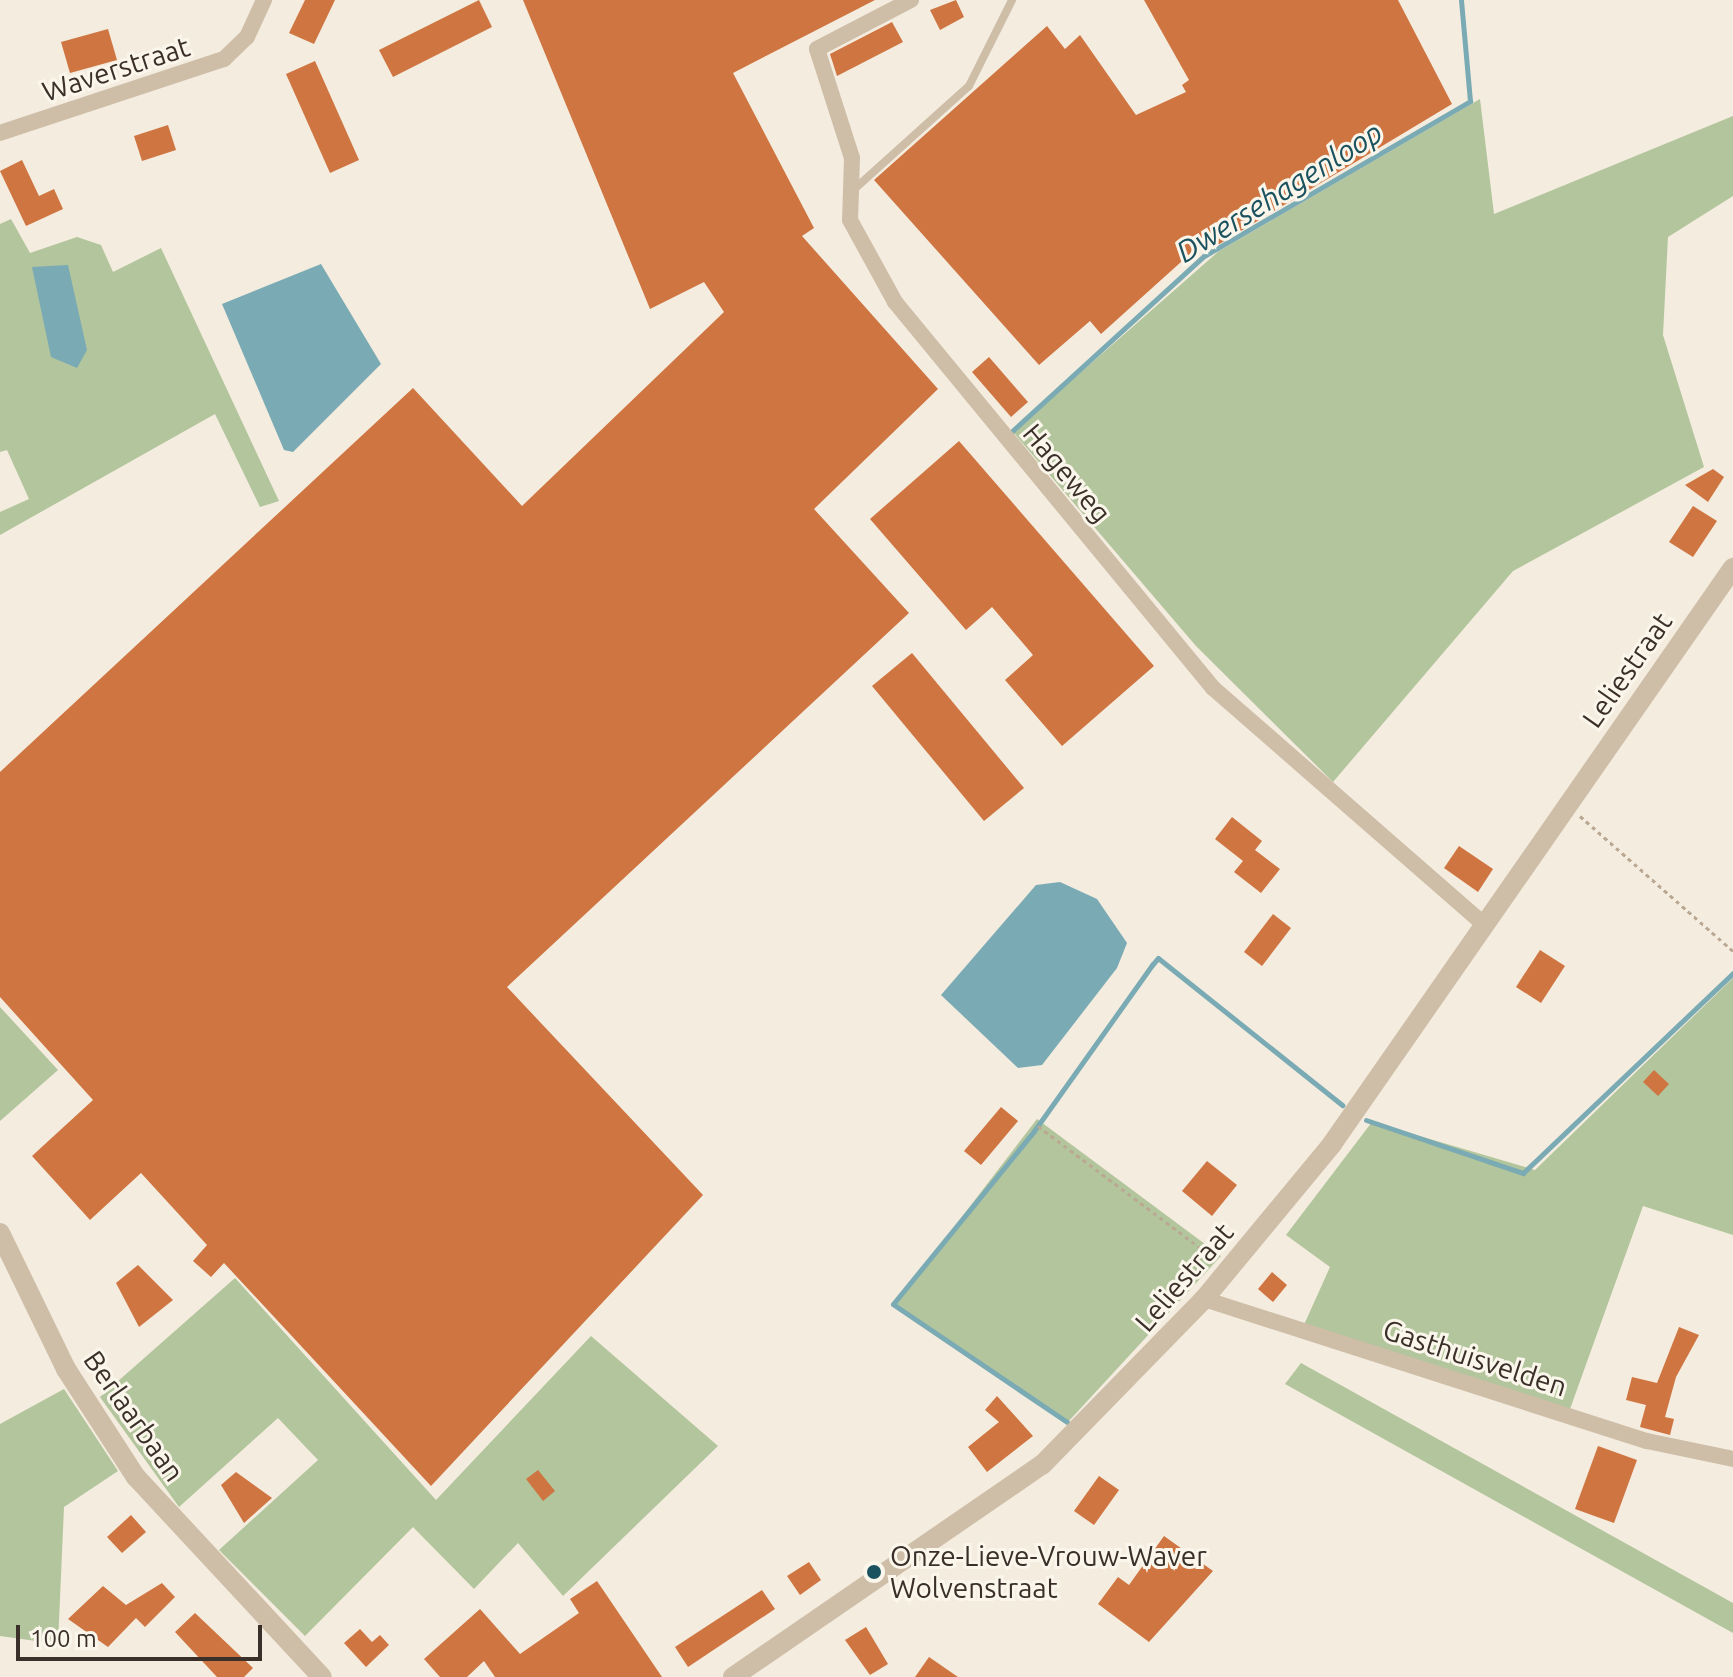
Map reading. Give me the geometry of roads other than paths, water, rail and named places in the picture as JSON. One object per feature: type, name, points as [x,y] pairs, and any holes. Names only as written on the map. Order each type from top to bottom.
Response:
[{"type":"street","name":"Waverstraat","points":[[0,133],[224,59],[247,37],[264,0]]},
{"type":"street","name":"Hageweg","points":[[911,0],[817,49],[846,130],[847,196],[857,236],[895,302],[1213,688],[1484,924]]},
{"type":"street","name":"Leliestraat","points":[[733,1677],[1042,1465],[1204,1299],[1332,1144],[1733,568]]},
{"type":"street","name":"Berlaarbaan","points":[[0,1233],[66,1369],[136,1477],[322,1677]]},
{"type":"street","name":"Gasthuisvelden","points":[[1204,1299],[1647,1441],[1733,1459]]},
{"type":"lane","points":[[847,196],[969,86],[1012,0]]},
{"type":"water","points":[[321,264],[381,364],[293,452],[284,450],[222,304]]},
{"type":"water","points":[[68,265],[87,350],[77,368],[51,357],[32,267]]},
{"type":"water","points":[[1060,882],[1097,899],[1127,943],[1117,968],[1042,1065],[1018,1068],[941,995],[1036,885]]},
{"type":"waterway","name":"Dwersehagenloop","points":[[1010,433],[1204,256],[1470,101],[1461,0]]},
{"type":"waterway","points":[[1067,1422],[893,1304],[1034,1131],[1158,958],[1342,1105]]},
{"type":"waterway","points":[[1366,1120],[1523,1173],[1733,973]]},
{"type":"place","name":"Onze-Lieve-Vrouw-Waver Wolvenstraat","points":[[874,1572]]}]
